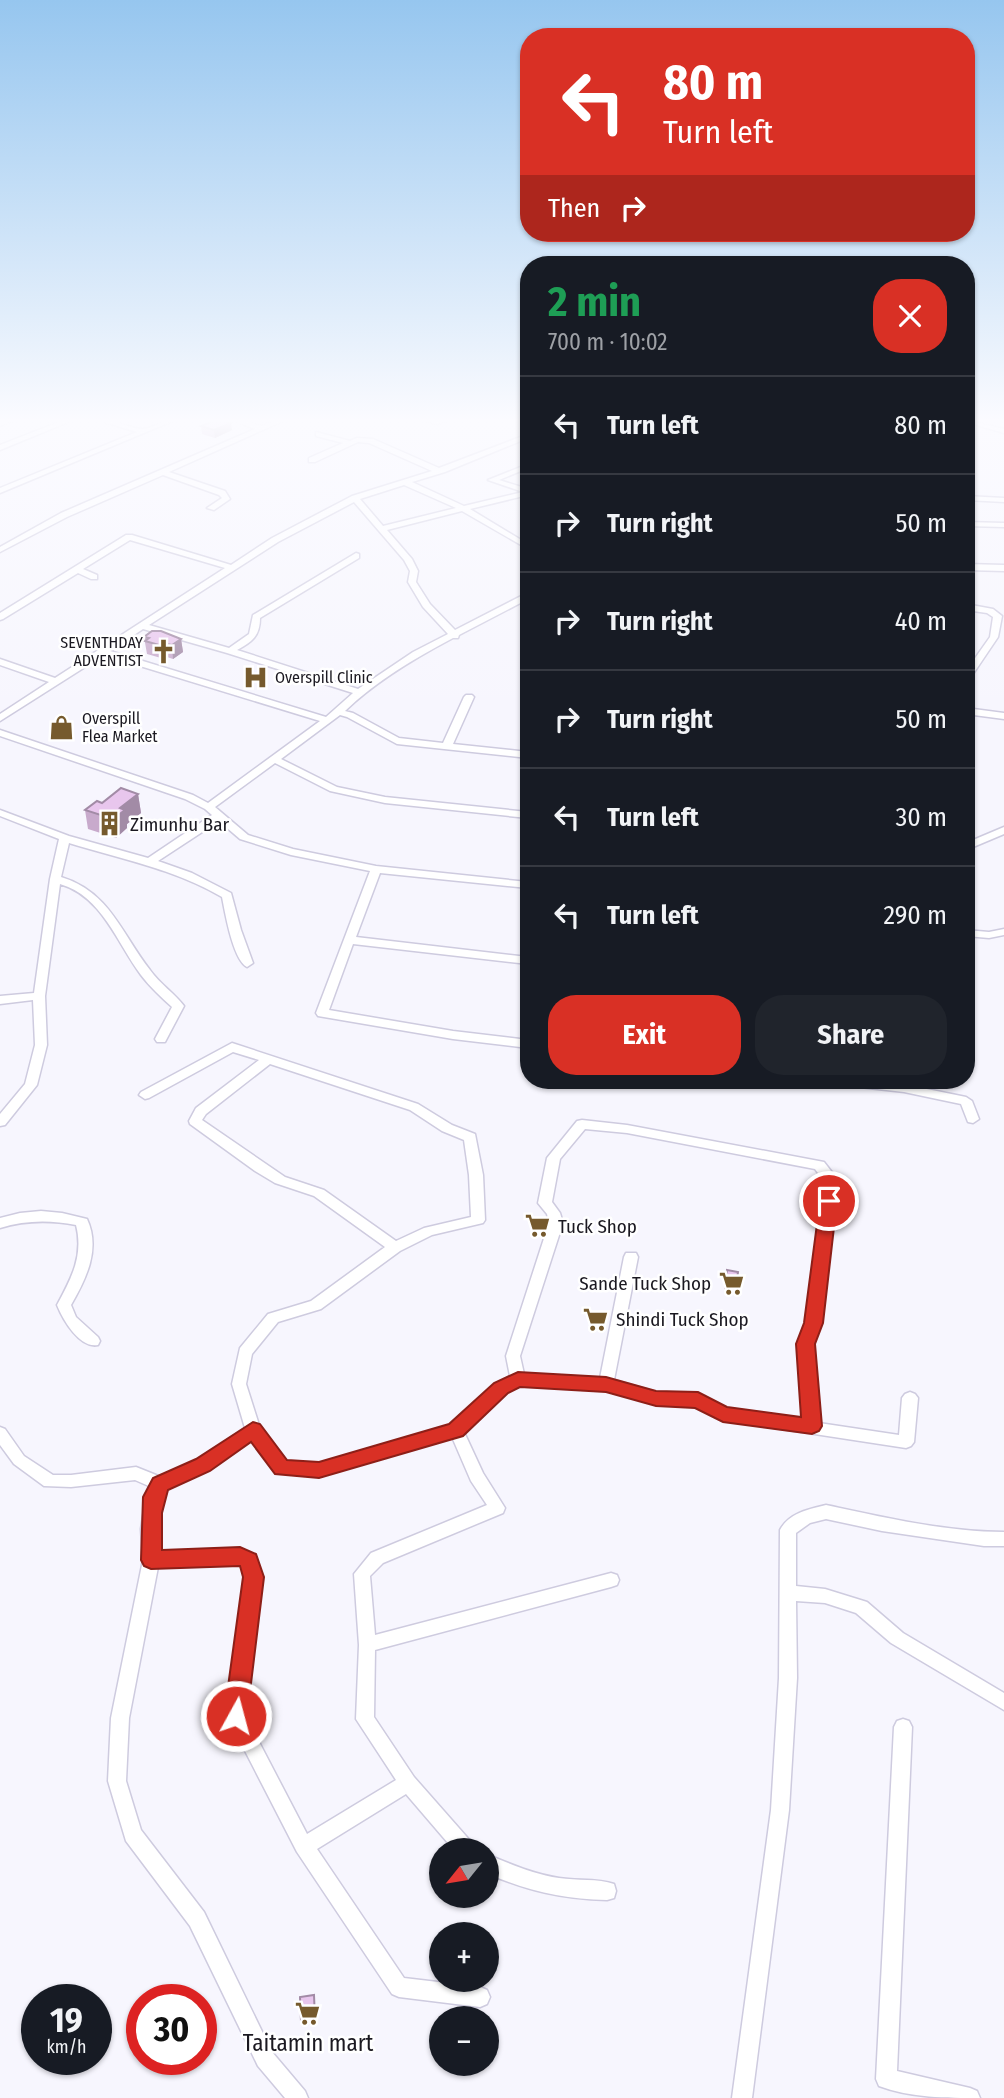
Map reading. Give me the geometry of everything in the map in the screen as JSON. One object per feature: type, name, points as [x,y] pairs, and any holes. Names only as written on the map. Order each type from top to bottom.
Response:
[{"type":"street","points":[[0,550],[59,518]]},
{"type":"street","points":[[0,718],[275,540],[317,518]]},
{"type":"street","points":[[374,518],[408,559],[414,571],[412,582],[426,605],[455,636]]},
{"type":"street","points":[[384,528],[423,518]]},
{"type":"street","points":[[479,518],[520,542]]},
{"type":"street","points":[[975,524],[1004,525]]},
{"type":"street","points":[[0,617],[129,537],[233,568]]},
{"type":"street","points":[[230,651],[253,636],[256,632],[256,617],[356,556]]},
{"type":"street","points":[[975,567],[1004,568]]},
{"type":"street","points":[[77,569],[94,577]]},
{"type":"street","points":[[209,807],[276,760],[338,712],[359,692],[416,654],[520,600]]},
{"type":"street","points":[[975,608],[990,611],[998,616],[994,637],[975,665]]},
{"type":"street","points":[[141,626],[359,692]]},
{"type":"street","points":[[102,651],[327,720]]},
{"type":"street","points":[[0,662],[55,681]]},
{"type":"street","points":[[447,746],[469,697]]},
{"type":"street","points":[[338,712],[350,715],[397,741],[520,754]]},
{"type":"street","points":[[975,712],[1004,716]]},
{"type":"street","points":[[0,733],[158,785],[209,807],[236,833],[309,857],[376,869],[520,883]]},
{"type":"street","points":[[276,760],[334,789],[385,800],[520,814]]},
{"type":"street","points":[[0,813],[65,838],[150,861],[211,884],[227,895],[235,930],[247,962]]},
{"type":"street","points":[[150,861],[217,817]]},
{"type":"street","points":[[975,843],[1004,830]]},
{"type":"street","points":[[0,1122],[31,1085],[41,1045],[38,996],[55,879],[65,838]]},
{"type":"street","points":[[376,869],[322,1013],[453,1035],[520,1043]]},
{"type":"street","points":[[55,879],[69,881],[109,912],[147,974],[178,1006],[161,1039]]},
{"type":"street","points":[[975,934],[1004,932]]},
{"type":"street","points":[[349,940],[520,960]]},
{"type":"street","points":[[0,1000],[38,996]]},
{"type":"street","points":[[145,1095],[232,1047],[414,1107],[447,1128],[470,1138],[476,1175],[478,1220],[429,1230],[396,1247],[316,1305],[273,1318],[245,1352],[239,1384],[253,1430],[282,1468],[319,1470],[456,1430],[501,1388],[518,1379],[606,1384],[656,1398],[698,1400],[723,1414],[906,1442],[910,1398]]},
{"type":"street","points":[[268,1059],[201,1111],[195,1121],[260,1168],[281,1180],[319,1193],[396,1247]]},
{"type":"street","points":[[909,1089],[966,1101],[973,1119]]},
{"type":"street","points":[[518,1379],[513,1356],[555,1223],[553,1213],[545,1203],[554,1158],[582,1124],[628,1129],[820,1165],[831,1180],[814,1323],[806,1344],[812,1426]]},
{"type":"street","points":[[0,1223],[21,1216],[65,1218],[82,1222],[89,1240],[82,1275],[64,1305],[70,1320],[93,1341]]},
{"type":"street","points":[[606,1384],[631,1257]]},
{"type":"street","points":[[253,1430],[203,1465],[161,1484],[153,1497],[149,1530],[151,1560],[120,1718],[117,1781],[133,1835],[197,1919],[265,2059],[298,2098]]},
{"type":"street","points":[[456,1430],[477,1476],[497,1508],[377,1558],[362,1574],[367,1645],[365,1719],[408,1783],[456,1838]]},
{"type":"street","points":[[0,1433],[19,1460],[50,1480],[71,1481],[136,1473],[161,1484]]},
{"type":"street","points":[[742,2098],[780,1810],[788,1678],[788,1530],[805,1517],[826,1512],[882,1524],[984,1539],[1004,1539]]},
{"type":"street","points":[[151,1560],[240,1556],[249,1560],[254,1577],[236,1716],[304,1846],[399,1987],[480,1997]]},
{"type":"street","points":[[367,1645],[611,1580]]},
{"type":"street","points":[[789,1593],[825,1596],[861,1607],[897,1638],[1004,1702]]},
{"type":"street","points":[[903,1727],[886,2079],[970,2098]]},
{"type":"street","points":[[304,1846],[408,1783]]},
{"type":"street","points":[[499,1869],[527,1882],[566,1890],[607,1891]]},
{"type":"building","points":[[152,631],[161,631],[181,639],[172,645],[145,641],[149,638],[144,637]]},
{"type":"building","points":[[121,788],[138,794],[120,808],[125,810],[113,819],[85,810],[97,801],[102,803]]},
{"type":"building","name":"Sande Tuck Shop","points":[[727,1270],[738,1272],[736,1286],[725,1284]]},
{"type":"building","name":"Taitamin mart","points":[[314,1995],[315,2019],[301,2021],[300,1997]]},
{"type":"place","name":"SEVENTHDAY ADVENTIST","points":[[163,651]]},
{"type":"place","name":"Overspill Clinic","points":[[255,677]]},
{"type":"place","name":"Overspill Flea Market","points":[[62,727]]},
{"type":"place","name":"Zimunhu Bar","points":[[110,824]]},
{"type":"place","name":"Tuck Shop","points":[[538,1226]]},
{"type":"place","name":"Sande Tuck Shop","points":[[731,1283]]},
{"type":"place","name":"Shindi Tuck Shop","points":[[596,1319]]},
{"type":"place","name":"Taitamin mart","points":[[308,2013]]},
{"type":"route","points":[[236,1716],[254,1577],[249,1560],[240,1556],[151,1560],[149,1530],[153,1497],[161,1484],[203,1465],[253,1430],[282,1468],[319,1470],[433,1437],[456,1430],[501,1388],[518,1379],[606,1384],[656,1398],[698,1400],[723,1414],[812,1426],[806,1344],[814,1323],[829,1201]]}]
